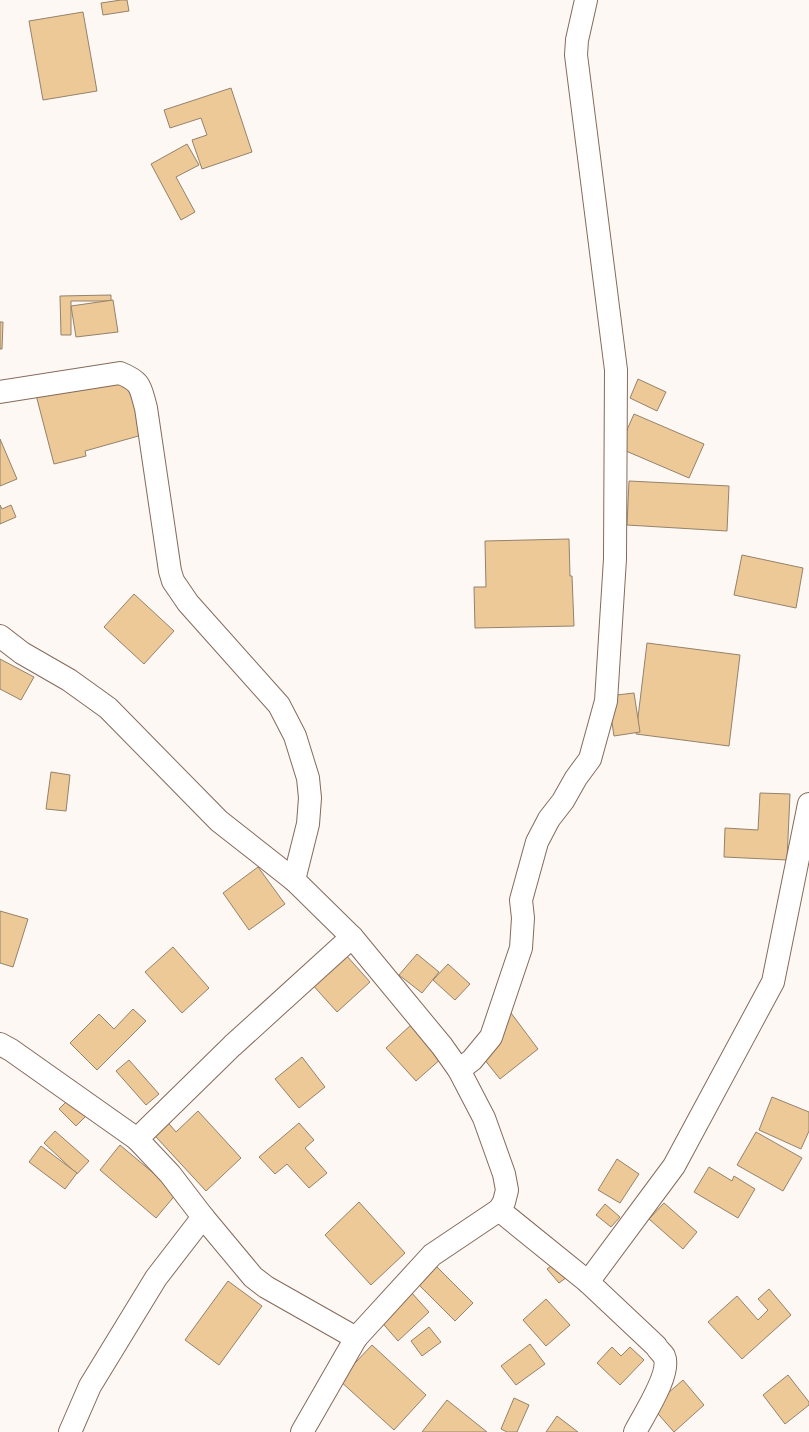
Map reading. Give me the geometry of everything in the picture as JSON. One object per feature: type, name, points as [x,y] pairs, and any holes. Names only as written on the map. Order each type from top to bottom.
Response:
[{"type":"street","points":[[459,1070],[472,1060],[491,1037],[521,948],[523,918],[522,900],[537,842],[549,818],[563,801],[576,778],[590,759],[606,702],[615,559],[616,370],[576,55],[577,40],[586,0]]},
{"type":"street","points":[[0,392],[120,372],[133,378],[140,387],[146,408],[170,571],[173,581],[188,603],[278,705],[295,736],[308,778],[310,798],[308,824],[294,880]]},
{"type":"street","points":[[0,636],[22,653],[69,680],[108,708],[219,821],[294,880],[352,937],[442,1046],[459,1070],[484,1118],[504,1174],[507,1190],[504,1202],[499,1210],[432,1255],[356,1338],[302,1432]]},
{"type":"street","points":[[588,1282],[674,1166],[773,982],[809,804]]},
{"type":"street","points":[[137,1139],[232,1046],[352,937]]},
{"type":"street","points":[[0,1044],[11,1050],[137,1139],[170,1174],[203,1217],[253,1277],[266,1287],[356,1338]]},
{"type":"street","points":[[499,1210],[588,1282],[656,1346],[664,1358],[665,1374],[635,1432]]},
{"type":"street","points":[[70,1432],[90,1386],[152,1284],[203,1217]]},
{"type":"building","points":[[127,0],[129,11],[103,15],[101,3]]},
{"type":"building","points":[[83,12],[97,91],[43,100],[29,21]]},
{"type":"building","points":[[231,88],[252,152],[202,169],[192,140],[207,135],[201,118],[170,128],[164,110]]},
{"type":"building","points":[[187,144],[199,165],[176,177],[195,212],[181,220],[151,164]]},
{"type":"building","points":[[111,295],[111,301],[71,301],[71,335],[61,335],[60,296]]},
{"type":"building","points":[[113,300],[118,332],[76,337],[71,306]]},
{"type":"building","points":[[0,322],[3,322],[2,349],[0,349]]},
{"type":"building","points":[[125,372],[142,435],[85,451],[86,456],[54,464],[36,395]]},
{"type":"building","points":[[638,379],[666,392],[657,411],[630,398]]},
{"type":"building","points":[[634,414],[704,444],[689,478],[619,448]]},
{"type":"building","points":[[0,439],[17,479],[0,486]]},
{"type":"building","points":[[629,481],[729,486],[727,531],[627,525]]},
{"type":"building","points":[[0,505],[2,509],[11,505],[16,517],[0,524]]},
{"type":"building","points":[[569,539],[574,626],[475,628],[474,587],[486,587],[485,541]]},
{"type":"building","points":[[742,555],[803,568],[796,608],[734,595]]},
{"type":"building","points":[[134,594],[174,631],[144,664],[104,627]]},
{"type":"building","points":[[647,643],[740,655],[729,746],[636,734]]},
{"type":"building","points":[[0,659],[34,677],[21,700],[0,689]]},
{"type":"building","points":[[634,693],[640,732],[614,736],[608,696]]},
{"type":"building","points":[[51,772],[70,775],[66,811],[46,809]]},
{"type":"building","points":[[760,793],[790,794],[787,860],[724,857],[725,828],[758,830]]},
{"type":"building","points":[[258,867],[285,904],[249,930],[223,893]]},
{"type":"building","points":[[0,911],[28,919],[13,967],[0,963]]},
{"type":"building","points":[[173,947],[209,988],[182,1013],[145,972]]},
{"type":"building","points":[[345,954],[370,982],[337,1012],[311,983]]},
{"type":"building","points":[[417,954],[439,972],[422,993],[399,975]]},
{"type":"building","points":[[448,964],[470,984],[455,1000],[433,980]]},
{"type":"building","points":[[133,1009],[146,1021],[97,1070],[70,1043],[99,1014],[114,1029]]},
{"type":"building","points":[[511,1013],[538,1049],[500,1079],[472,1044]]},
{"type":"building","points":[[412,1024],[443,1057],[416,1081],[386,1048]]},
{"type":"building","points":[[302,1057],[325,1087],[299,1108],[275,1079]]},
{"type":"building","points":[[129,1060],[159,1094],[146,1105],[116,1071]]},
{"type":"building","points":[[72,1096],[89,1113],[76,1126],[59,1109]]},
{"type":"building","points":[[772,1097],[809,1112],[809,1131],[801,1149],[759,1130]]},
{"type":"building","points":[[198,1111],[241,1158],[206,1191],[145,1125],[159,1112],[176,1132]]},
{"type":"building","points":[[299,1123],[314,1140],[305,1148],[327,1173],[309,1188],[287,1164],[275,1174],[259,1157]]},
{"type":"building","points":[[55,1131],[89,1161],[77,1174],[44,1143]]},
{"type":"building","points":[[756,1132],[802,1158],[783,1191],[737,1165]]},
{"type":"building","points":[[120,1145],[177,1193],[156,1218],[100,1170]]},
{"type":"building","points":[[41,1146],[77,1173],[65,1189],[29,1162]]},
{"type":"building","points":[[617,1159],[639,1174],[620,1203],[598,1190]]},
{"type":"building","points":[[709,1167],[732,1181],[734,1176],[755,1189],[738,1218],[694,1192]]},
{"type":"building","points":[[359,1202],[405,1253],[371,1285],[325,1235]]},
{"type":"building","points":[[664,1203],[697,1232],[683,1249],[649,1219]]},
{"type":"building","points":[[605,1204],[620,1217],[611,1227],[596,1215]]},
{"type":"building","points":[[559,1260],[571,1274],[559,1283],[547,1269]]},
{"type":"building","points":[[433,1263],[473,1303],[455,1321],[415,1281]]},
{"type":"building","points":[[228,1281],[262,1306],[219,1365],[185,1340]]},
{"type":"building","points":[[769,1289],[791,1315],[742,1359],[708,1322],[737,1296],[758,1320],[768,1310],[758,1299]]},
{"type":"building","points":[[410,1291],[429,1312],[398,1341],[379,1319]]},
{"type":"building","points":[[546,1299],[570,1325],[546,1346],[523,1320]]},
{"type":"building","points":[[429,1327],[441,1342],[422,1356],[411,1341]]},
{"type":"building","points":[[530,1344],[545,1364],[516,1385],[501,1366]]},
{"type":"building","points":[[372,1345],[426,1395],[394,1430],[339,1380]]},
{"type":"building","points":[[612,1347],[621,1356],[630,1347],[644,1360],[620,1385],[597,1363]]},
{"type":"building","points":[[788,1375],[809,1402],[809,1405],[785,1424],[763,1395]]},
{"type":"building","points":[[683,1380],[704,1405],[674,1432],[652,1407]]},
{"type":"building","points":[[514,1398],[529,1405],[517,1432],[507,1432],[501,1429]]},
{"type":"building","points":[[447,1400],[487,1432],[422,1432]]},
{"type":"building","points":[[557,1416],[578,1432],[546,1432]]}]
